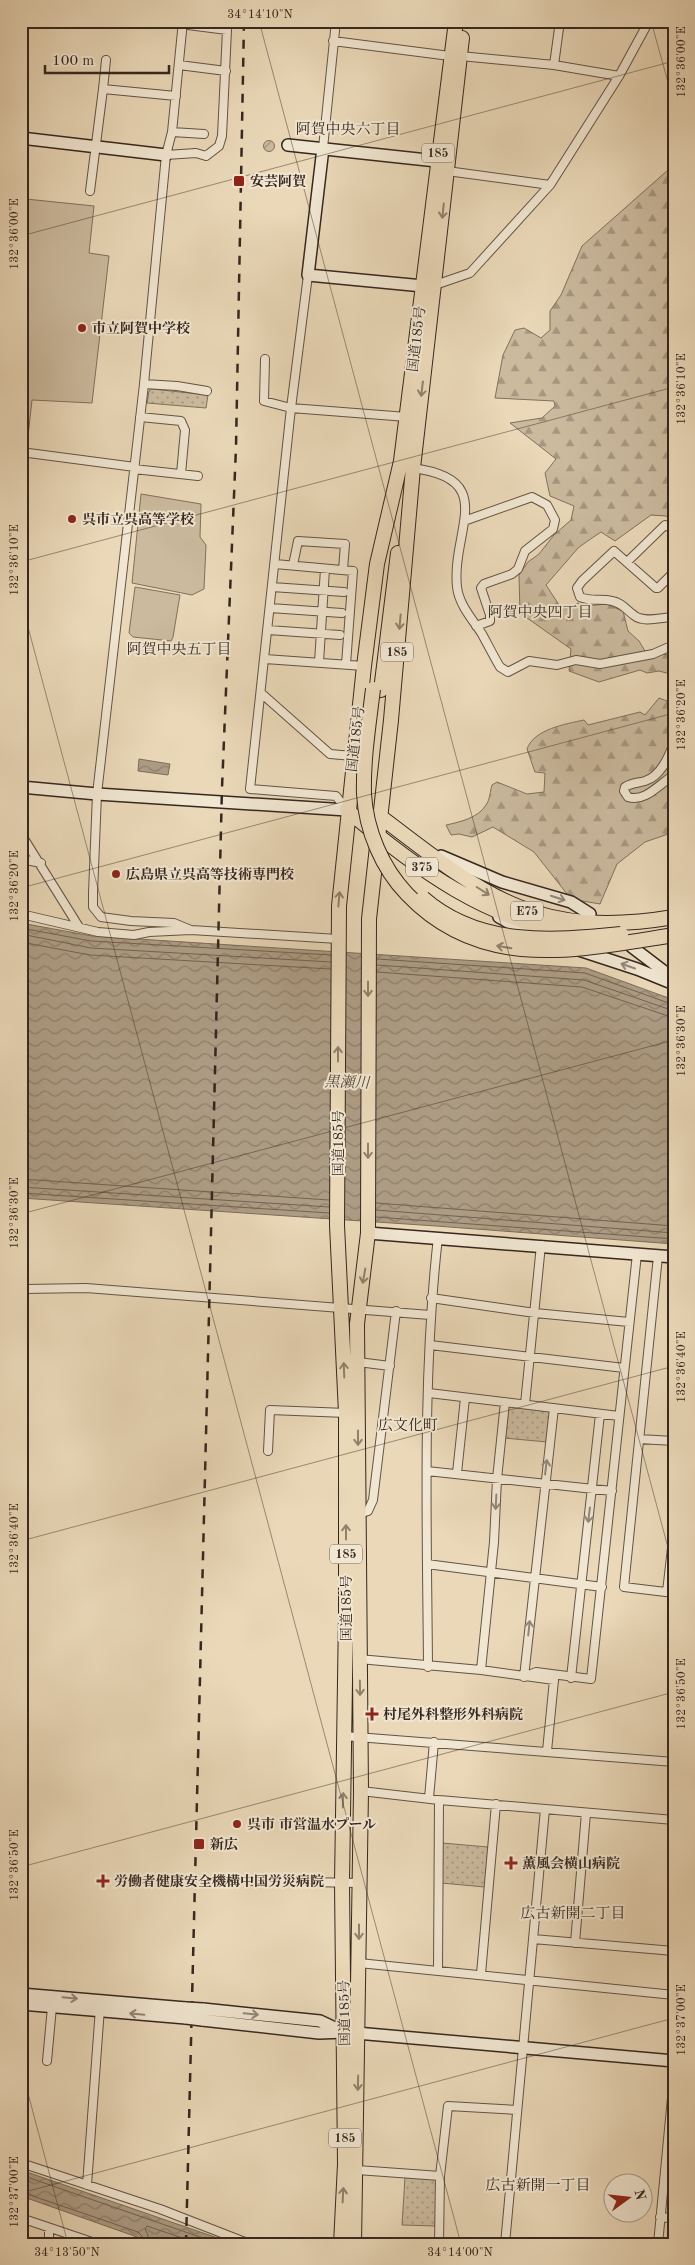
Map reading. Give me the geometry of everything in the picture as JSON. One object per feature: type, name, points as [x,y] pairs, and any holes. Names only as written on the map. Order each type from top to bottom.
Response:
[{"type":"highway","name":"国道185号","points":[[341,2244],[351,2033],[359,1963],[361,1791],[358,1308],[368,1251],[368,940],[371,897],[381,817],[406,468],[444,165],[455,56],[456,21]]},
{"type":"highway","name":"国道185号","points":[[455,56],[464,21]]},
{"type":"highway","name":"国道185号","points":[[354,2244],[357,2170],[342,1883],[346,1614],[346,1413],[338,1225],[338,944],[347,810],[377,564],[406,468],[407,417],[428,286]]},
{"type":"highway","points":[[406,468],[377,689],[365,761],[364,795],[368,822],[381,856],[391,874],[400,887],[424,912],[440,923],[474,940],[513,948],[535,950],[598,946],[674,937]]},
{"type":"highway","points":[[377,689],[373,798],[378,826],[395,866],[417,893],[430,905],[475,930],[532,940],[611,935],[674,926]]},
{"type":"highway","points":[[347,810],[381,817],[401,832]]},
{"type":"highway","name":"375","points":[[347,810],[378,836],[468,896]]},
{"type":"highway","name":"E75","points":[[401,832],[484,891],[520,909],[541,916],[608,924],[627,924],[674,917]]},
{"type":"highway","name":"E75","points":[[468,896],[517,920],[573,934],[634,939],[674,937]]},
{"type":"street","points":[[21,31],[22,21]]},
{"type":"street","points":[[21,138],[166,155],[196,153],[206,156],[219,146],[226,71],[227,30],[157,21]]},
{"type":"street","points":[[336,21],[323,148],[291,408],[250,789],[336,796],[347,810]]},
{"type":"street","points":[[554,65],[560,21]]},
{"type":"street","points":[[308,275],[428,286],[470,273],[550,184],[619,76],[649,21]]},
{"type":"street","points":[[183,23],[172,132],[166,155],[144,384],[97,794],[93,906],[101,917],[131,921],[174,922],[191,930]]},
{"type":"street","points":[[333,41],[455,56],[554,65],[619,76]]},
{"type":"street","points":[[90,191],[106,60]]},
{"type":"street","points":[[180,65],[226,71]]},
{"type":"street","points":[[103,89],[176,96]]},
{"type":"street","points":[[172,132],[204,134]]},
{"type":"street","points":[[288,145],[444,165],[550,184]]},
{"type":"street","points":[[265,359],[264,401],[291,408],[407,417]]},
{"type":"street","points":[[144,384],[177,386],[207,391]]},
{"type":"street","points":[[140,417],[181,421],[185,430],[181,474]]},
{"type":"street","points":[[21,452],[198,476]]},
{"type":"street","points":[[406,468],[441,474],[463,490],[465,499],[464,520],[459,546],[457,588],[464,608],[500,668],[508,672],[529,661],[557,665],[576,660],[600,664],[653,654],[672,646]]},
{"type":"street","points":[[464,520],[532,497],[547,505],[555,520],[553,529],[525,551],[518,568],[512,574],[484,584],[481,588],[490,615],[490,621],[476,626]]},
{"type":"street","points":[[627,562],[665,525],[674,530]]},
{"type":"street","points":[[293,565],[298,541],[345,544],[343,570]]},
{"type":"street","points":[[674,572],[656,588],[614,551],[611,551],[582,581],[578,588],[580,598],[613,601],[624,605],[640,619],[674,617]]},
{"type":"street","points":[[275,564],[353,571],[346,664]]},
{"type":"street","points":[[319,662],[325,568]]},
{"type":"street","points":[[272,587],[344,592]]},
{"type":"street","points":[[270,608],[342,613]]},
{"type":"street","points":[[268,630],[340,635]]},
{"type":"street","points":[[264,659],[364,666]]},
{"type":"street","points":[[261,693],[330,754],[353,756]]},
{"type":"street","points":[[674,742],[664,765],[653,777],[628,785],[624,791],[632,799],[642,797],[674,775]]},
{"type":"street","points":[[21,787],[97,794],[347,810]]},
{"type":"street","points":[[401,832],[434,853],[476,873],[571,902],[590,914]]},
{"type":"street","points":[[21,834],[79,927]]},
{"type":"street","points":[[21,859],[41,864]]},
{"type":"street","points":[[468,896],[495,914],[553,944],[598,955],[674,984]]},
{"type":"street","points":[[21,914],[98,932],[134,935],[149,932],[191,930],[338,944]]},
{"type":"street","points":[[632,947],[674,979]]},
{"type":"street","points":[[368,1230],[674,1257]]},
{"type":"street","points":[[428,1667],[427,1471],[430,1315],[438,1237]]},
{"type":"street","points":[[525,1404],[541,1245]]},
{"type":"street","points":[[524,1677],[536,1672],[571,1678],[592,1679],[637,1254]]},
{"type":"street","points":[[658,1256],[624,1587],[670,1592],[674,1530]]},
{"type":"street","points":[[21,1292],[25,1289],[86,1288],[430,1315]]},
{"type":"street","points":[[431,1298],[535,1313],[629,1322]]},
{"type":"street","points":[[359,1514],[368,1511],[372,1500],[396,1311]]},
{"type":"street","points":[[430,1345],[624,1368]]},
{"type":"street","points":[[358,1362],[390,1366]]},
{"type":"street","points":[[429,1393],[619,1416]]},
{"type":"street","points":[[457,1473],[466,1398]]},
{"type":"street","points":[[481,1670],[491,1573],[497,1479],[506,1402]]},
{"type":"street","points":[[524,1677],[544,1484],[554,1408]]},
{"type":"street","points":[[268,1451],[270,1410],[346,1413]]},
{"type":"street","points":[[571,1678],[600,1414]]},
{"type":"street","points":[[639,1439],[674,1441]]},
{"type":"street","points":[[427,1471],[612,1491]]},
{"type":"street","points":[[427,1564],[602,1587]]},
{"type":"street","points":[[359,1659],[428,1667],[481,1670],[554,1680],[547,1751]]},
{"type":"street","points":[[344,1736],[360,1735],[674,1762]]},
{"type":"street","points":[[429,1798],[434,1742]]},
{"type":"street","points":[[361,1791],[439,1800],[674,1820]]},
{"type":"street","points":[[438,1971],[439,1800]]},
{"type":"street","points":[[481,1974],[496,1804]]},
{"type":"street","points":[[506,2244],[545,1809]]},
{"type":"street","points":[[575,1943],[586,1813]]},
{"type":"street","points":[[253,1881],[359,1883]]},
{"type":"street","points":[[533,1939],[674,1951]]},
{"type":"street","points":[[359,1963],[674,1995]]},
{"type":"street","points":[[21,1994],[100,2006],[320,2022],[351,2033],[674,2060]]},
{"type":"street","points":[[21,2004],[52,2007],[100,2006]]},
{"type":"street","points":[[87,2185],[100,2006]]},
{"type":"street","points":[[47,2061],[52,2007]]},
{"type":"street","points":[[658,2244],[674,2077]]},
{"type":"street","points":[[439,2244],[440,2176],[448,2106],[517,2110]]},
{"type":"street","points":[[21,2163],[169,2212],[250,2244]]},
{"type":"street","points":[[357,2170],[440,2176]]},
{"type":"street","points":[[660,2217],[674,2218]]},
{"type":"street","points":[[21,2218],[98,2244]]},
{"type":"street","points":[[48,2244],[49,2228]]},
{"type":"green space","points":[[269,140],[275,146],[269,152],[263,146]]},
{"type":"green space","points":[[668,170],[674,170],[674,524],[666,516],[651,515],[615,541],[601,532],[579,547],[546,585],[559,605],[566,609],[578,603],[587,606],[606,604],[623,611],[628,631],[639,641],[645,651],[674,656],[674,675],[659,671],[647,673],[640,670],[599,682],[569,671],[571,649],[520,613],[519,575],[528,562],[539,554],[554,535],[571,520],[574,506],[550,496],[545,473],[556,459],[510,423],[542,418],[555,406],[554,401],[495,398],[503,355],[515,330],[524,328],[541,338],[550,330],[550,311],[561,295],[582,246]]},
{"type":"green space","points":[[26,199],[94,206],[89,253],[109,256],[92,403],[32,400],[27,446],[21,446],[21,237]]},
{"type":"green space","points":[[152,389],[208,395],[206,408],[147,403],[149,391]]},
{"type":"green space","points":[[141,494],[201,504],[200,537],[206,545],[204,589],[192,595],[132,583]]},
{"type":"green space","points":[[135,587],[180,595],[171,641],[133,637],[129,633]]},
{"type":"green space","points":[[659,698],[667,701],[670,785],[674,784],[674,832],[645,842],[617,864],[600,904],[571,899],[534,852],[493,827],[472,837],[459,834],[451,835],[446,825],[463,821],[483,809],[489,798],[492,785],[497,782],[527,794],[544,792],[545,773],[535,772],[527,749],[531,742],[543,732],[568,723],[584,720],[588,725],[640,712],[645,715]]},
{"type":"green space","points":[[510,1406],[548,1410],[550,1413],[547,1442],[504,1438],[507,1408]]},
{"type":"green space","points":[[442,1843],[488,1847],[485,1887],[441,1883]]},
{"type":"green space","points":[[405,2177],[437,2179],[435,2226],[402,2225]]},
{"type":"water","points":[[21,467],[28,468],[26,486],[21,485]]},
{"type":"water","points":[[139,759],[170,764],[168,775],[138,771]]},
{"type":"water","name":"黒瀬川","points":[[21,923],[92,936],[586,968],[674,1000],[674,1244],[21,1198]]},
{"type":"water","points":[[21,2170],[232,2244],[137,2244],[137,2237],[21,2196]]},
{"type":"railway","points":[[186,2244],[222,788],[236,447],[244,21]]},
{"type":"place","name":"安芸阿賀","points":[[239,181]]},
{"type":"place","name":"市立阿賀中学校","points":[[82,328]]},
{"type":"place","name":"呉市立呉高等学校","points":[[72,519]]},
{"type":"place","name":"広島県立呉高等技術専門校","points":[[116,874]]},
{"type":"place","name":"村尾外科整形外科病院","points":[[372,1714]]},
{"type":"place","name":"呉市 市営温水プール","points":[[237,1824]]},
{"type":"place","name":"新広","points":[[199,1844]]},
{"type":"place","name":"薫風会横山病院","points":[[511,1863]]},
{"type":"place","name":"労働者健康安全機構中国労災病院","points":[[103,1881]]},
{"type":"district","name":"阿賀中央六丁目","points":[[348,129]]},
{"type":"district","name":"阿賀中央四丁目","points":[[540,612]]},
{"type":"district","name":"阿賀中央五丁目","points":[[179,649]]},
{"type":"district","name":"広文化町","points":[[408,1425]]},
{"type":"district","name":"広古新開二丁目","points":[[573,1913]]},
{"type":"district","name":"広古新開一丁目","points":[[538,2185]]}]
